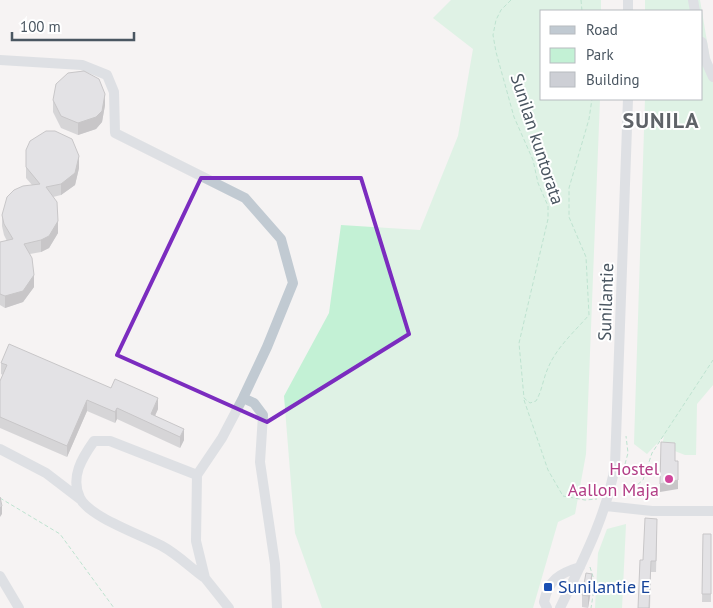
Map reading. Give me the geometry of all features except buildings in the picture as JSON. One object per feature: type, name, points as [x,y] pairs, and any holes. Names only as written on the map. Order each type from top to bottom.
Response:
[{"type":"street","points":[[703,48],[705,59],[713,77]]},
{"type":"street","points":[[0,60],[82,65],[107,75],[114,92],[115,133],[245,198],[281,239],[293,283],[267,347],[243,398],[222,438],[197,475],[196,541],[205,578]]},
{"type":"street","name":"Sunilantie","points":[[560,608],[580,567],[607,502],[617,452],[628,100]]},
{"type":"street","points":[[243,398],[254,403],[262,415],[260,462],[274,564],[277,608]]},
{"type":"street","points":[[80,499],[77,484],[79,463],[94,441],[110,440],[197,475]]},
{"type":"street","points":[[0,449],[46,473],[94,512],[164,547],[205,578],[229,608]]},
{"type":"street","points":[[607,502],[652,511],[713,510]]},
{"type":"street","points":[[547,608],[544,602],[551,582],[564,572],[580,567]]},
{"type":"street","points":[[0,576],[19,608]]},
{"type":"path","name":"Sunilan kuntorata","points":[[511,0],[500,10],[496,20],[493,35],[496,52],[514,116],[533,160],[538,183],[548,206],[548,219],[518,343],[524,398],[530,403],[536,401],[548,367],[556,354],[589,315],[586,257],[569,217],[569,188],[589,119],[592,100]]},
{"type":"path","points":[[623,497],[643,480],[652,453],[713,360]]},
{"type":"path","points":[[524,398],[548,470],[563,496],[607,502]]},
{"type":"path","points":[[0,498],[60,534],[114,608]]},
{"type":"path","points":[[591,560],[590,568],[595,583],[591,608]]},
{"type":"highlighted area","points":[[201,178],[361,178],[409,334],[267,422],[117,355]]},
{"type":"green space","points":[[451,0],[601,0],[601,10],[540,10],[540,100],[600,100],[586,454],[575,514],[558,522],[533,608],[322,608],[295,533],[284,396],[329,313],[341,225],[420,230],[458,136],[473,49],[433,18]]},
{"type":"green space","points":[[645,0],[700,0],[702,10],[645,10]]},
{"type":"green space","points":[[703,18],[713,77],[713,385],[697,404],[696,455],[685,455],[662,446],[664,436],[647,454],[634,444],[645,100],[703,100]]},
{"type":"green space","points":[[626,524],[622,608],[595,608],[598,553],[607,529]]},
{"type":"place","name":"Hostel Aallon Maja","points":[[669,479]]},
{"type":"place","name":"Sunilantie E","points":[[548,587]]},
{"type":"district","name":"SUNILA","points":[[661,120]]}]
